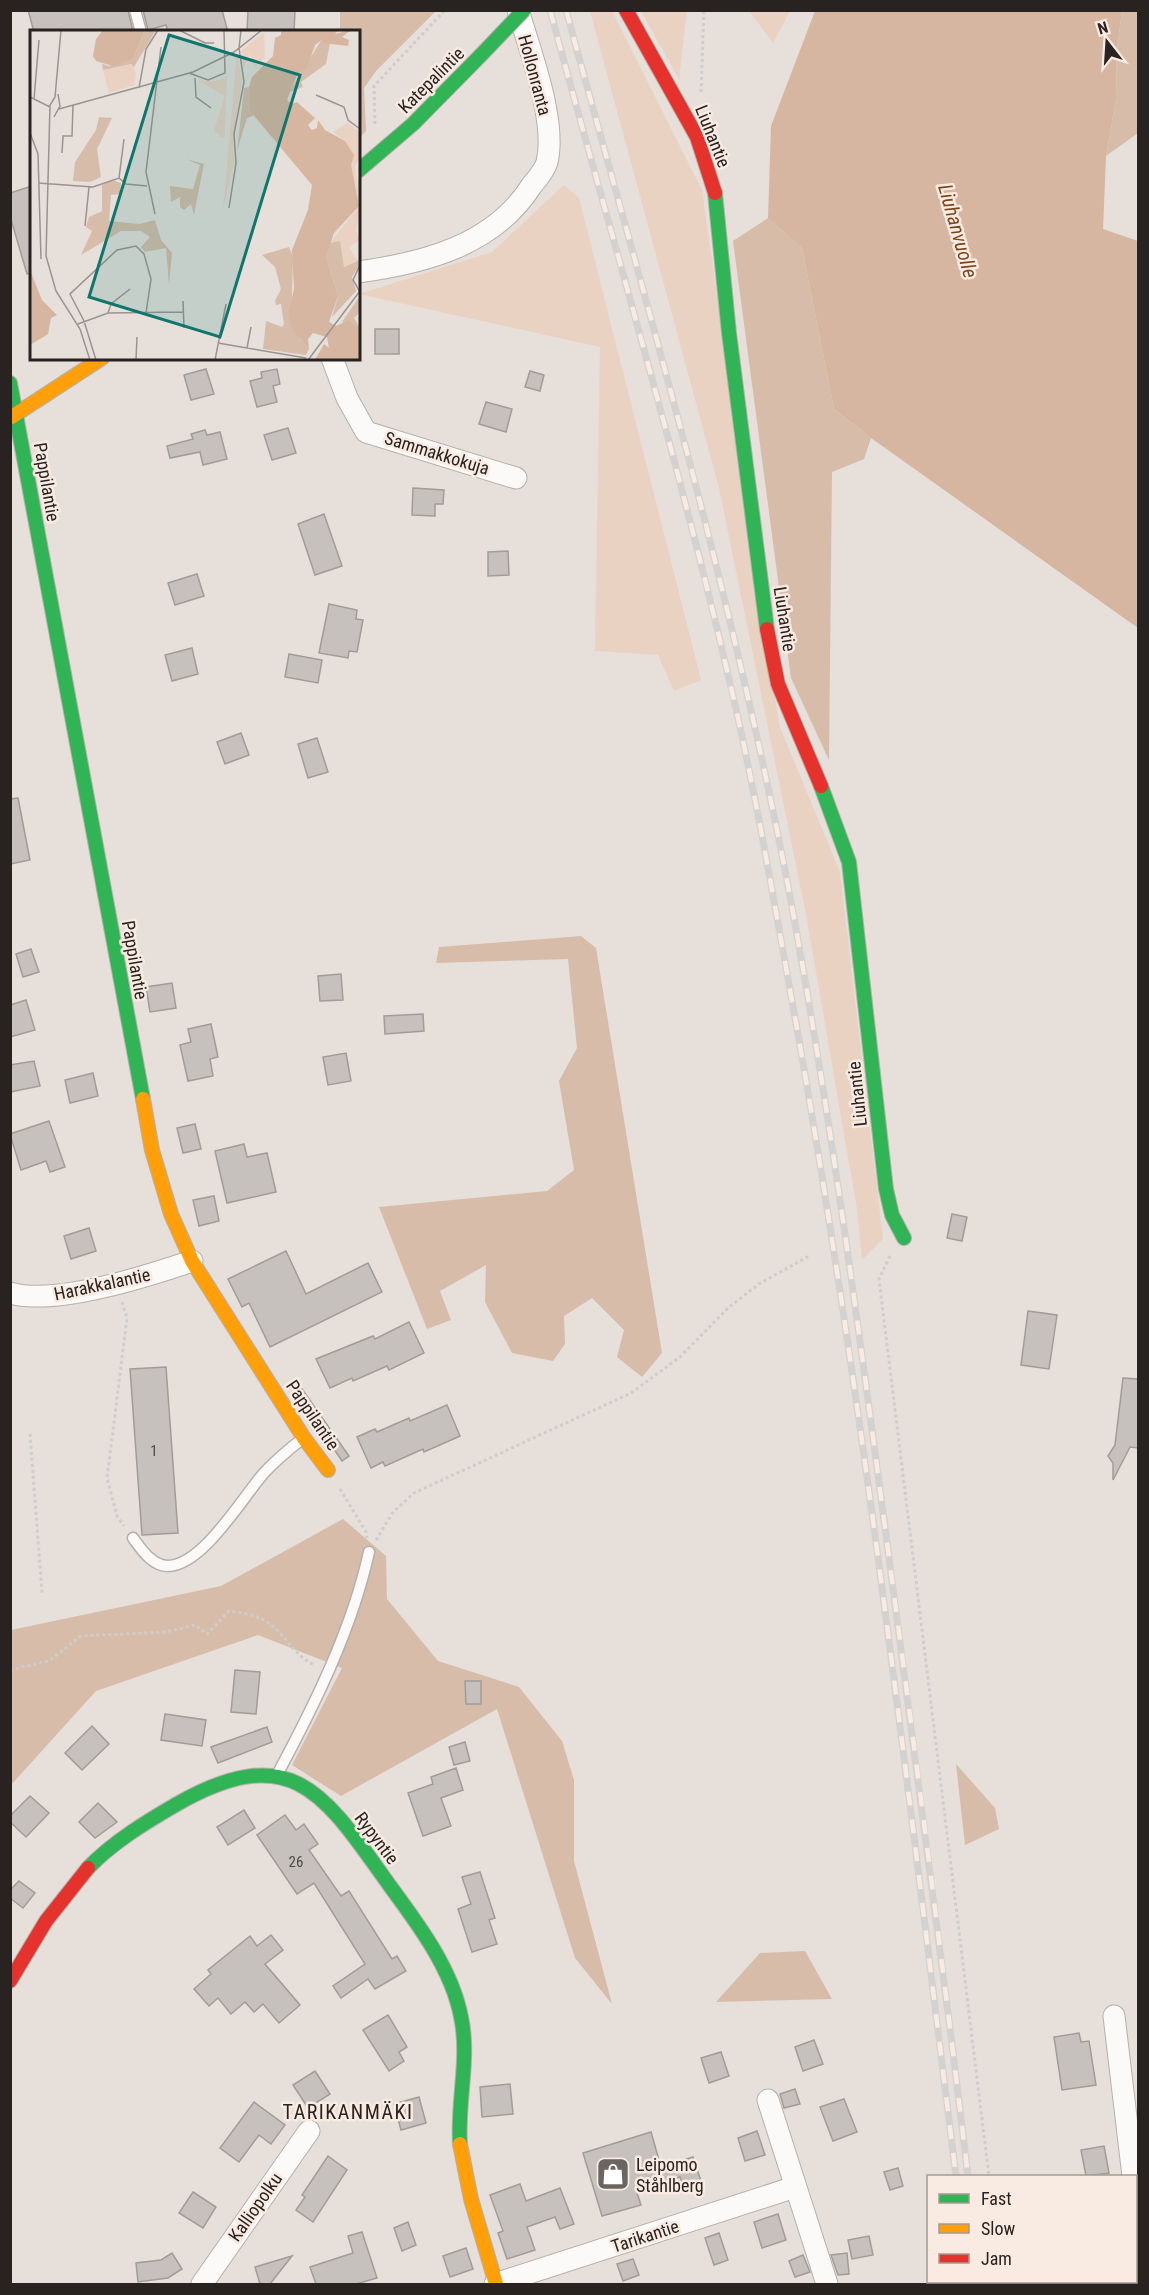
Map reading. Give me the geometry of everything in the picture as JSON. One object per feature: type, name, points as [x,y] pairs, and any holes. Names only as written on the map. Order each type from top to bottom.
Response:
[{"type":"street","name":"Hollonranta","points":[[360,272],[426,258],[466,245],[495,229],[524,199],[547,163],[548,120],[518,10]]},
{"type":"street","name":"Katepalintie","points":[[360,169],[413,124],[524,10]]},
{"type":"street","name":"Liuhantie","points":[[626,10],[686,114],[697,137],[714,186],[729,333],[767,629],[778,684],[829,804],[849,862],[886,1188],[892,1215],[903,1238]]},
{"type":"street","points":[[14,416],[99,360]]},
{"type":"street","name":"Sammakkokuja","points":[[333,360],[347,398],[366,432],[516,478]]},
{"type":"street","name":"Pappilantie","points":[[10,383],[14,416],[152,1150],[171,1214],[192,1261],[304,1438],[328,1470]]},
{"type":"street","name":"Harakkalantie","points":[[10,1293],[22,1297],[45,1296],[155,1274],[192,1261]]},
{"type":"street","name":"Rypyntie","points":[[10,1982],[43,1925],[72,1887],[106,1851],[178,1804],[231,1779],[255,1773],[277,1775],[310,1792],[336,1814],[386,1880],[439,1962],[457,1999],[464,2039],[460,2145],[467,2188],[495,2284]]},
{"type":"street","points":[[1114,2016],[1133,2175]]},
{"type":"street","points":[[768,2100],[827,2284]]},
{"type":"street","name":"Kalliopolku","points":[[202,2284],[309,2131]]},
{"type":"street","name":"Tarikantie","points":[[495,2284],[795,2187]]},
{"type":"lane","points":[[135,10],[140,30]]},
{"type":"lane","points":[[133,1538],[147,1556],[158,1563],[168,1566],[190,1558],[264,1473],[304,1438]]},
{"type":"lane","points":[[277,1775],[328,1669],[360,1588],[369,1552]]},
{"type":"path","points":[[376,129],[374,86],[445,10]]},
{"type":"path","points":[[686,114],[695,106],[703,87],[704,10]]},
{"type":"path","points":[[903,1238],[889,1257],[879,1278],[989,2175]]},
{"type":"path","points":[[369,1552],[393,1512],[414,1493],[631,1393],[680,1357],[728,1308],[759,1284],[808,1256]]},
{"type":"path","points":[[117,1282],[127,1318],[106,1478],[117,1516],[133,1538]]},
{"type":"path","points":[[30,1434],[42,1593]]},
{"type":"path","points":[[328,1470],[366,1532],[369,1552]]},
{"type":"path","points":[[10,1670],[49,1661],[81,1636],[166,1632],[195,1625],[207,1635],[229,1611],[248,1614],[269,1622],[304,1661],[328,1669]]},
{"type":"shaded area","points":[[340,11],[436,11],[376,71],[364,88],[366,131],[360,137],[360,30],[340,30]]},
{"type":"shaded area","points":[[590,11],[612,11],[702,190],[779,725],[840,872],[883,1239],[862,1260],[857,1209],[806,914],[719,488]]},
{"type":"shaded area","points":[[641,11],[687,11],[679,79]]},
{"type":"shaded area","points":[[749,11],[790,11],[773,43]]},
{"type":"shaded area","points":[[1122,11],[1138,11],[1138,133],[1106,156],[1116,100],[1117,48]]},
{"type":"shaded area","points":[[564,185],[579,198],[701,680],[674,691],[658,655],[595,651],[600,347],[360,294],[492,252]]},
{"type":"shaded area","points":[[768,218],[802,248],[834,409],[871,438],[864,459],[832,472],[829,760],[791,678],[733,241]]},
{"type":"shaded area","points":[[581,936],[596,948],[662,1353],[642,1377],[617,1357],[624,1330],[592,1298],[564,1316],[565,1344],[553,1361],[512,1353],[485,1302],[486,1265],[440,1291],[451,1320],[427,1329],[379,1207],[547,1191],[574,1170],[559,1081],[577,1048],[568,959],[436,963],[439,947]]},
{"type":"shaded area","points":[[343,1519],[386,1556],[387,1599],[438,1661],[519,1687],[562,1741],[574,1780],[574,1861],[612,2004],[575,1958],[497,1709],[341,1796],[292,1765],[342,1668],[258,1635],[96,1691],[11,1785],[11,1630],[221,1586]]},
{"type":"shaded area","points":[[956,1764],[995,1808],[999,1829],[965,1845]]},
{"type":"shaded area","points":[[805,1951],[832,1999],[716,2002],[760,1953]]},
{"type":"water","name":"Liuhanvuolle","points":[[815,11],[1122,11],[1117,48],[1116,100],[1106,156],[1103,229],[1138,241],[1138,628],[871,438],[834,409],[802,248],[768,218],[771,126]]},
{"type":"building","points":[[28,10],[128,10],[133,30],[33,30]]},
{"type":"building","points":[[143,10],[222,10],[227,30],[167,30],[166,25],[148,30]]},
{"type":"building","points":[[248,10],[295,10],[294,30],[247,30]]},
{"type":"building","points":[[30,187],[30,273],[27,274],[10,216],[10,193]]},
{"type":"building","points":[[375,329],[399,329],[399,354],[375,354]]},
{"type":"building","points":[[206,369],[214,394],[191,400],[184,375]]},
{"type":"building","points":[[277,369],[280,384],[273,386],[277,402],[257,407],[250,381],[262,378],[261,372]]},
{"type":"building","points":[[530,371],[544,375],[540,391],[525,387]]},
{"type":"building","points":[[486,402],[512,409],[506,432],[479,424]]},
{"type":"building","points":[[288,428],[296,453],[272,460],[264,435]]},
{"type":"building","points":[[205,430],[207,435],[220,432],[227,459],[203,465],[200,452],[170,458],[167,446],[193,439],[191,434]]},
{"type":"building","points":[[413,488],[444,490],[443,504],[435,504],[435,516],[412,515]]},
{"type":"building","points":[[324,514],[342,566],[315,575],[298,524]]},
{"type":"building","points":[[508,551],[509,575],[488,576],[488,552]]},
{"type":"building","points":[[197,574],[204,596],[175,605],[168,583]]},
{"type":"building","points":[[329,604],[357,610],[356,619],[363,620],[357,652],[349,651],[348,658],[319,653]]},
{"type":"building","points":[[192,648],[198,674],[172,681],[165,655]]},
{"type":"building","points":[[289,654],[322,660],[318,683],[285,677]]},
{"type":"building","points":[[241,733],[249,755],[225,764],[217,742]]},
{"type":"building","points":[[317,738],[328,772],[308,778],[298,744]]},
{"type":"building","points":[[18,798],[30,860],[10,864],[10,799]]},
{"type":"building","points":[[31,949],[39,972],[23,977],[16,954]]},
{"type":"building","points":[[341,974],[343,1000],[320,1001],[318,976]]},
{"type":"building","points":[[172,983],[176,1008],[150,1012],[146,987]]},
{"type":"building","points":[[26,1000],[35,1030],[10,1037],[10,1005]]},
{"type":"building","points":[[423,1014],[424,1031],[385,1034],[384,1016]]},
{"type":"building","points":[[211,1024],[218,1057],[210,1059],[213,1076],[188,1081],[180,1045],[191,1042],[188,1029]]},
{"type":"building","points":[[346,1053],[351,1081],[328,1085],[323,1057]]},
{"type":"building","points":[[34,1061],[40,1086],[10,1092],[10,1065]]},
{"type":"building","points":[[93,1073],[98,1096],[70,1103],[65,1080]]},
{"type":"building","points":[[49,1121],[65,1167],[50,1172],[46,1161],[21,1170],[10,1134]]},
{"type":"building","points":[[195,1124],[201,1149],[183,1153],[177,1128]]},
{"type":"building","points":[[244,1144],[247,1157],[267,1153],[276,1192],[227,1203],[215,1151]]},
{"type":"building","points":[[214,1196],[219,1221],[199,1226],[193,1200]]},
{"type":"building","points":[[952,1214],[967,1217],[962,1241],[947,1238]]},
{"type":"building","points":[[89,1228],[96,1251],[71,1259],[64,1236]]},
{"type":"building","points":[[286,1251],[306,1294],[368,1263],[382,1292],[270,1347],[249,1303],[242,1307],[228,1279]]},
{"type":"building","points":[[1028,1311],[1057,1315],[1049,1369],[1021,1365]]},
{"type":"building","points":[[409,1322],[424,1353],[389,1370],[387,1366],[330,1388],[316,1359],[373,1336],[375,1339]]},
{"type":"building","points":[[166,1367],[178,1533],[142,1535],[130,1369]]},
{"type":"building","points":[[1123,1378],[1138,1379],[1138,1448],[1130,1447],[1113,1480],[1113,1463],[1108,1456],[1115,1445]]},
{"type":"building","points":[[302,1389],[349,1456],[342,1461],[296,1393]]},
{"type":"building","points":[[447,1405],[460,1436],[424,1452],[423,1449],[385,1466],[383,1462],[371,1468],[357,1437],[375,1429],[377,1432],[409,1418],[410,1421]]},
{"type":"building","points":[[235,1670],[260,1672],[256,1714],[231,1712]]},
{"type":"building","points":[[465,1681],[481,1681],[481,1704],[466,1704]]},
{"type":"building","points":[[165,1714],[206,1720],[202,1746],[161,1740]]},
{"type":"building","points":[[92,1726],[109,1744],[82,1770],[65,1753]]},
{"type":"building","points":[[267,1727],[272,1742],[218,1763],[211,1747]]},
{"type":"building","points":[[465,1742],[470,1761],[454,1765],[449,1747]]},
{"type":"building","points":[[456,1768],[463,1790],[441,1798],[451,1826],[423,1836],[408,1793],[433,1784],[431,1777]]},
{"type":"building","points":[[30,1796],[49,1813],[26,1837],[10,1822],[10,1816]]},
{"type":"building","points":[[98,1803],[117,1822],[95,1838],[79,1822]]},
{"type":"building","points":[[244,1810],[255,1828],[228,1845],[217,1827]]},
{"type":"building","points":[[285,1815],[296,1830],[304,1824],[318,1844],[309,1850],[341,1896],[349,1891],[392,1959],[397,1956],[406,1971],[375,1989],[368,1979],[341,1998],[333,1986],[365,1964],[314,1883],[297,1894],[257,1835]]},
{"type":"building","points":[[480,1872],[495,1918],[489,1920],[497,1944],[472,1952],[458,1909],[471,1904],[462,1877]]},
{"type":"building","points":[[19,1881],[35,1893],[23,1908],[10,1898],[10,1890]]},
{"type":"building","points":[[271,1935],[283,1950],[265,1964],[300,2005],[279,2023],[263,2004],[254,2012],[245,2002],[231,2014],[218,1998],[209,2006],[194,1989],[211,1974],[208,1970],[250,1936],[257,1946]]},
{"type":"building","points":[[388,2015],[407,2047],[399,2052],[404,2061],[389,2071],[363,2030]]},
{"type":"building","points":[[1079,2033],[1081,2042],[1089,2041],[1096,2085],[1062,2090],[1054,2037]]},
{"type":"building","points":[[814,2040],[823,2064],[803,2071],[795,2047]]},
{"type":"building","points":[[721,2052],[729,2076],[709,2083],[701,2058]]},
{"type":"building","points":[[315,2071],[330,2094],[308,2108],[293,2085]]},
{"type":"building","points":[[510,2084],[513,2114],[482,2117],[480,2087]]},
{"type":"building","points":[[795,2089],[800,2104],[784,2108],[780,2094]]},
{"type":"building","points":[[419,2097],[426,2123],[401,2130],[394,2104]]},
{"type":"building","points":[[844,2099],[857,2132],[833,2141],[820,2107]]},
{"type":"building","points":[[254,2102],[285,2125],[271,2144],[259,2135],[239,2162],[220,2148]]},
{"type":"building","points":[[757,2131],[765,2155],[745,2161],[738,2138]]},
{"type":"building","points":[[651,2132],[661,2167],[693,2157],[702,2184],[684,2189],[680,2177],[636,2190],[641,2205],[602,2216],[583,2153]]},
{"type":"building","points":[[1104,2146],[1109,2173],[1086,2175],[1081,2150]]},
{"type":"building","points":[[328,2156],[347,2170],[313,2222],[296,2210],[305,2197],[302,2195]]},
{"type":"building","points":[[898,2168],[903,2186],[890,2190],[884,2172]]},
{"type":"building","points":[[520,2184],[526,2201],[560,2188],[574,2224],[560,2229],[555,2217],[527,2227],[535,2250],[507,2259],[498,2233],[503,2231],[490,2195]]},
{"type":"building","points":[[193,2192],[216,2207],[203,2228],[179,2213]]},
{"type":"building","points":[[778,2214],[786,2240],[762,2248],[754,2222]]},
{"type":"building","points":[[408,2222],[416,2245],[402,2251],[394,2228]]},
{"type":"building","points":[[362,2232],[377,2278],[356,2284],[316,2284],[310,2267],[353,2253],[348,2236]]},
{"type":"building","points":[[719,2233],[728,2260],[714,2265],[705,2238]]},
{"type":"building","points":[[869,2236],[873,2255],[852,2259],[848,2240]]},
{"type":"building","points":[[466,2248],[473,2269],[450,2277],[443,2256]]},
{"type":"building","points":[[172,2253],[182,2269],[168,2278],[138,2282],[136,2263],[161,2260]]},
{"type":"building","points":[[847,2253],[849,2274],[838,2275],[831,2255]]},
{"type":"building","points":[[803,2255],[810,2272],[795,2277],[789,2261]]},
{"type":"building","points":[[292,2256],[270,2284],[260,2284],[255,2267]]},
{"type":"building","points":[[633,2259],[639,2275],[623,2281],[617,2264]]},
{"type":"railway","points":[[550,10],[691,524],[751,777],[796,1023],[843,1311],[884,1599],[956,2175]]},
{"type":"railway","points":[[566,10],[655,331],[738,654],[801,955],[854,1294],[968,2175]]},
{"type":"traffic: fast","points":[[481,55],[524,10]]},
{"type":"traffic: fast","points":[[360,169],[413,124],[481,55]]},
{"type":"traffic: fast","points":[[715,193],[729,333],[767,629]]},
{"type":"traffic: fast","points":[[10,383],[143,1099]]},
{"type":"traffic: fast","points":[[821,786],[849,862],[886,1189],[892,1215],[904,1238]]},
{"type":"traffic: fast","points":[[88,1868],[119,1841],[142,1825],[177,1804],[217,1785],[250,1776],[278,1777],[303,1786],[325,1803],[346,1826],[422,1931],[450,1982],[461,2017],[464,2048],[460,2144]]},
{"type":"traffic: slow","points":[[10,418],[99,360]]},
{"type":"traffic: slow","points":[[143,1099],[152,1150],[171,1214],[192,1261],[304,1438],[328,1470]]},
{"type":"traffic: slow","points":[[460,2144],[471,2199],[496,2284]]},
{"type":"traffic: jam","points":[[626,10],[697,137],[715,193]]},
{"type":"traffic: jam","points":[[767,629],[778,684],[821,786]]},
{"type":"traffic: jam","points":[[10,1981],[46,1921],[88,1868]]},
{"type":"place","name":"Leipomo Ståhlberg","points":[[613,2174]]},
{"type":"district","name":"TARIKANMÄKI","points":[[348,2112]]}]
